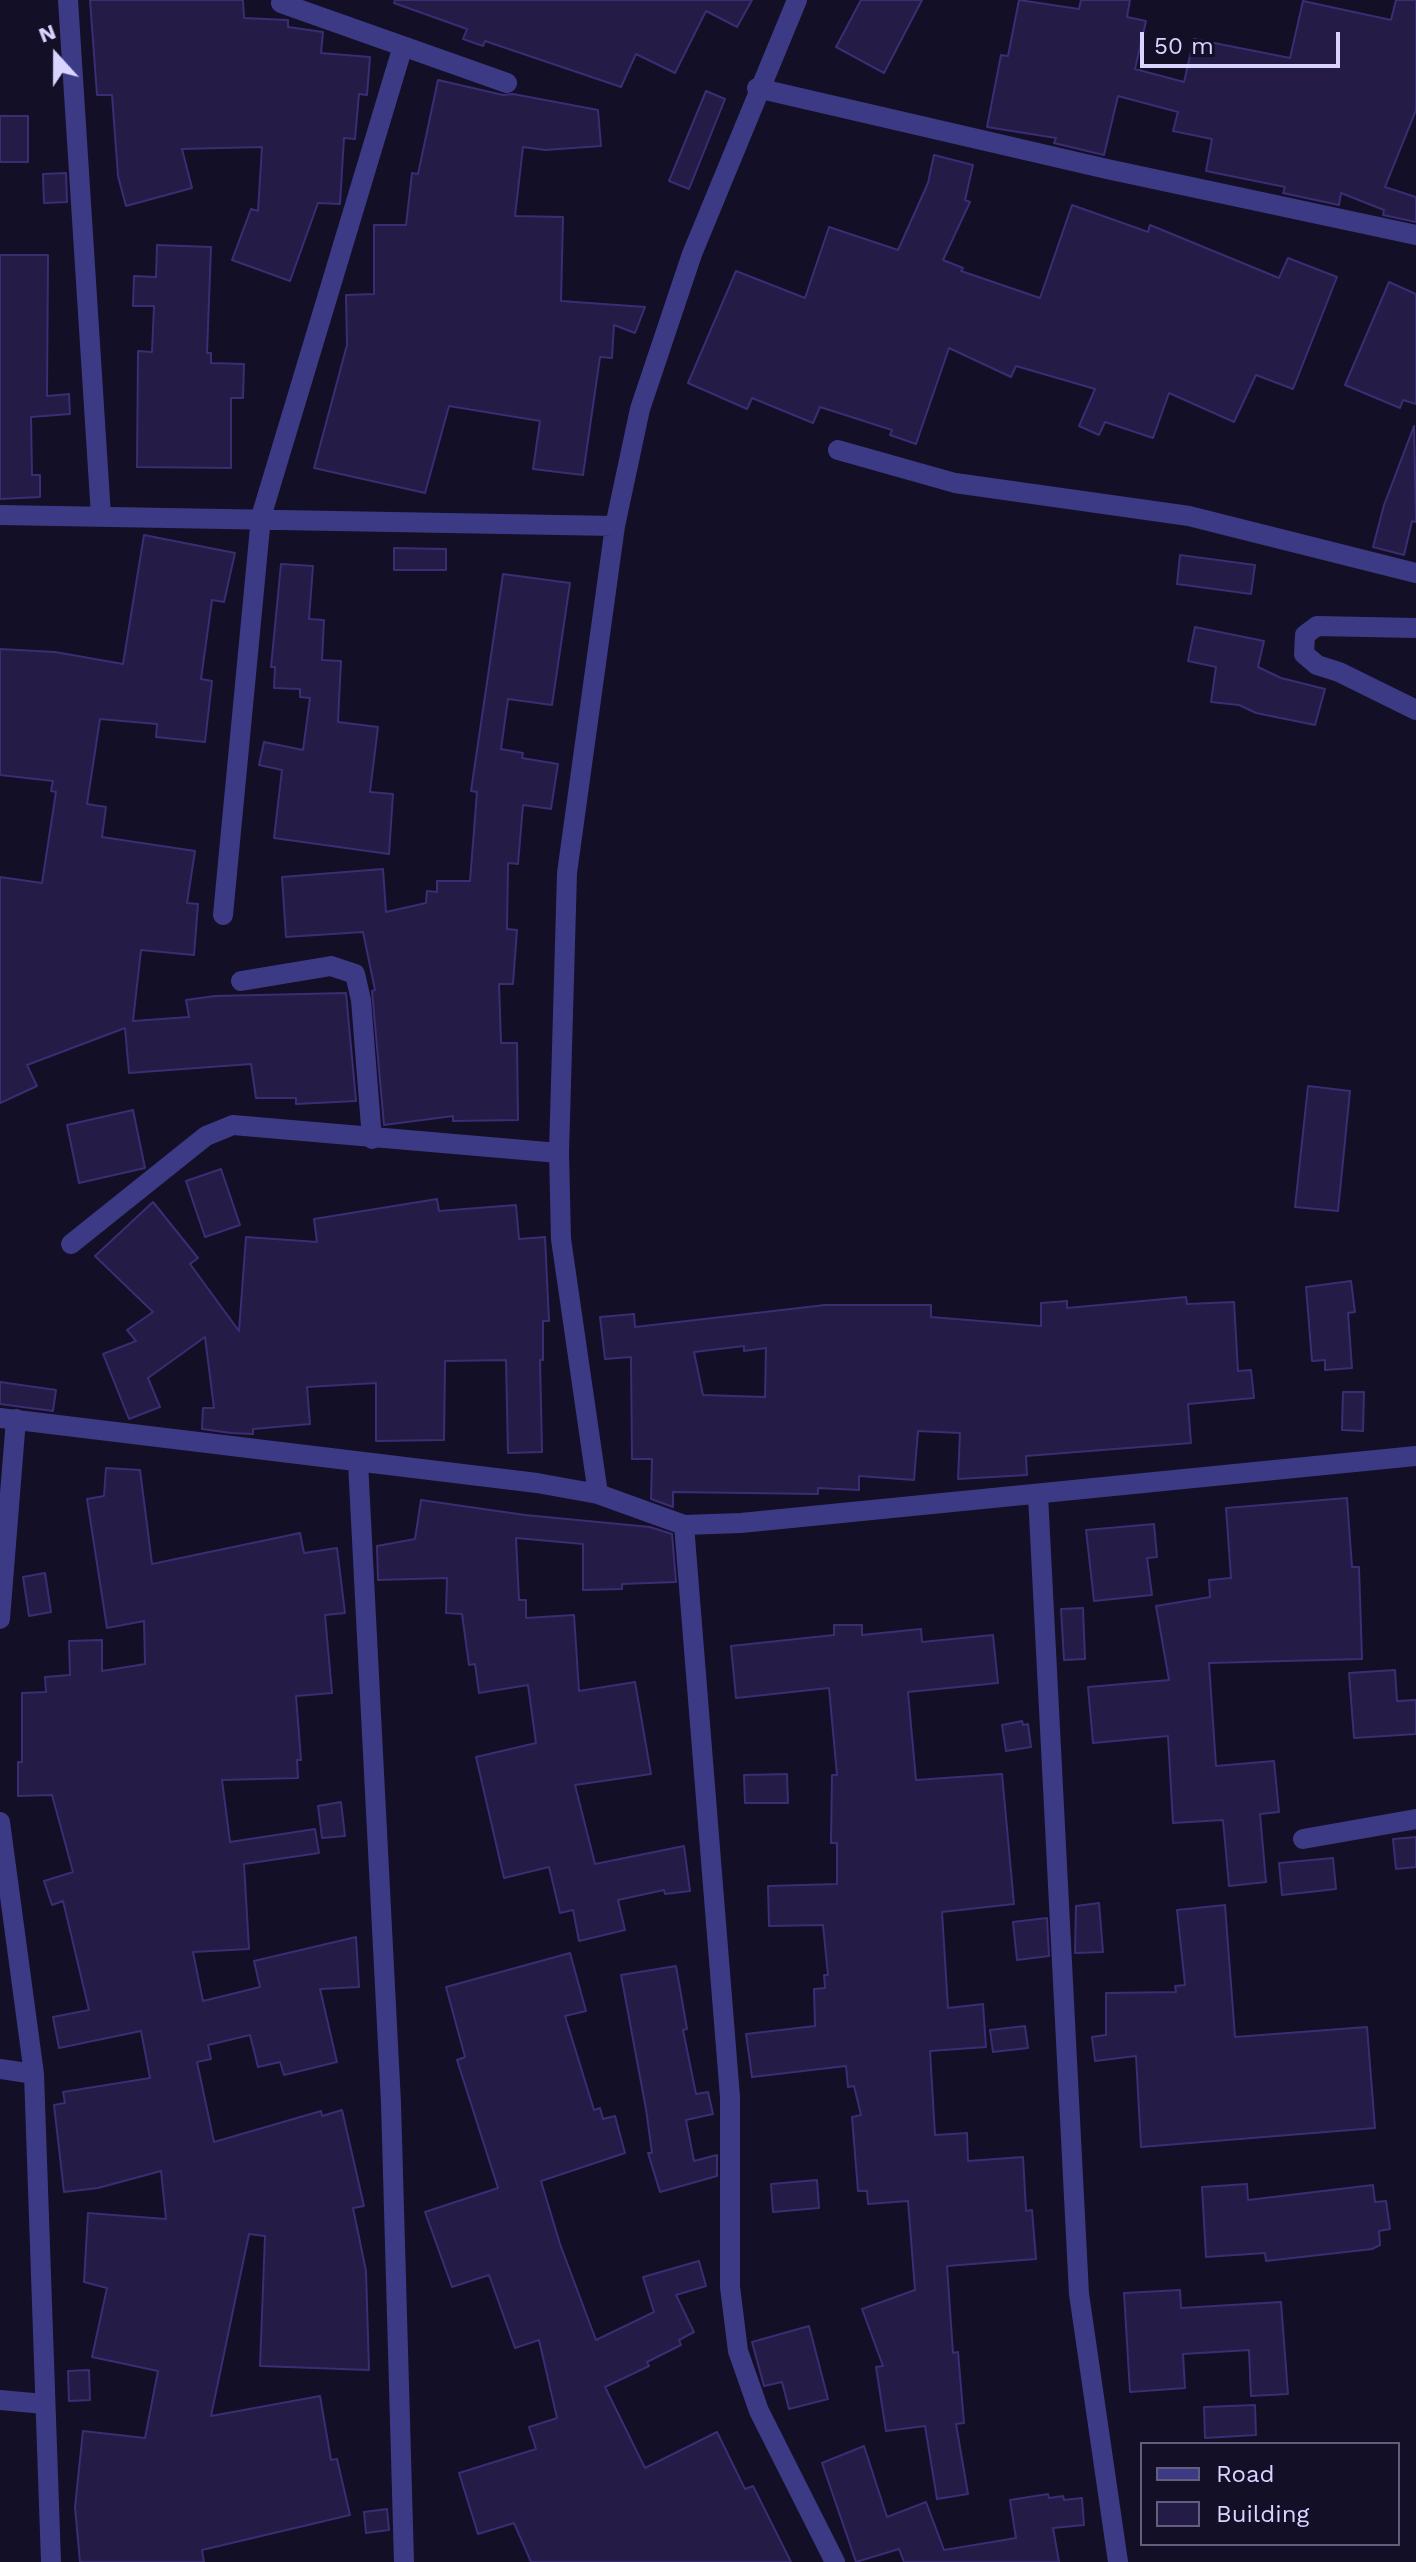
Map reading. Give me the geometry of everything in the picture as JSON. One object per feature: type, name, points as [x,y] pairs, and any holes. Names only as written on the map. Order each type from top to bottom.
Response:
[{"type":"street","points":[[68,0],[101,516]]},
{"type":"street","points":[[598,1494],[561,1239],[559,1153],[567,873],[615,526],[640,409],[692,254],[757,88],[797,0]]},
{"type":"street","points":[[281,3],[507,83]]},
{"type":"street","points":[[223,915],[261,517],[403,46]]},
{"type":"street","points":[[757,88],[1092,166],[1416,235]]},
{"type":"street","points":[[838,450],[955,483],[1189,516],[1416,573]]},
{"type":"street","points":[[0,515],[261,517],[615,526]]},
{"type":"street","points":[[1416,628],[1317,626],[1305,635],[1304,654],[1317,665],[1339,672],[1416,710]]},
{"type":"street","points":[[241,981],[331,966],[355,974],[361,1000],[372,1139]]},
{"type":"street","points":[[71,1244],[206,1136],[233,1125],[559,1153]]},
{"type":"street","points":[[0,1619],[8,1419],[598,1494],[684,1525],[741,1523],[1416,1456]]},
{"type":"street","points":[[358,1462],[391,2103],[404,2562]]},
{"type":"street","points":[[1038,1495],[1079,2294],[1118,2562]]},
{"type":"street","points":[[684,1525],[730,2097],[730,2287],[738,2351],[759,2411],[835,2562]]},
{"type":"street","points":[[1303,1839],[1416,1819]]},
{"type":"street","points":[[0,1822],[34,2074],[51,2562]]},
{"type":"street","points":[[0,2069],[34,2074]]},
{"type":"street","points":[[0,2400],[44,2404]]},
{"type":"building","points":[[90,0],[243,0],[244,18],[288,20],[288,27],[323,32],[321,53],[370,57],[367,95],[359,94],[355,139],[344,138],[340,204],[318,203],[290,281],[232,260],[251,209],[258,211],[262,147],[182,149],[192,188],[126,206],[118,176],[112,95],[97,95]]},
{"type":"building","points":[[395,0],[752,0],[737,27],[706,11],[675,73],[636,54],[621,87],[485,41],[483,46],[463,39],[467,29],[394,3]]},
{"type":"building","points":[[861,0],[922,0],[884,73],[836,47]]},
{"type":"building","points":[[1019,0],[1079,9],[1081,0],[1130,0],[1127,17],[1146,21],[1135,69],[1184,82],[1194,39],[1290,58],[1303,1],[1391,20],[1396,0],[1416,0],[1416,110],[1385,187],[1416,197],[1416,222],[1383,215],[1384,210],[1341,193],[1339,205],[1283,193],[1285,187],[1206,171],[1212,139],[1173,131],[1178,112],[1118,96],[1104,155],[1054,143],[1056,138],[987,127],[1001,55],[1008,56]]},
{"type":"building","points":[[438,80],[503,95],[513,94],[598,110],[601,146],[545,150],[523,147],[515,216],[563,217],[561,301],[645,307],[635,333],[614,325],[612,358],[600,357],[583,475],[533,469],[540,421],[449,406],[425,493],[314,468],[347,345],[346,295],[374,294],[374,225],[406,225],[412,173],[418,174]]},
{"type":"building","points":[[706,91],[725,99],[689,189],[669,181]]},
{"type":"building","points":[[0,116],[28,116],[28,162],[0,162]]},
{"type":"building","points":[[934,155],[973,165],[965,200],[970,202],[943,260],[963,268],[961,271],[1040,298],[1072,205],[1148,232],[1150,225],[1279,278],[1288,258],[1337,277],[1293,389],[1256,375],[1234,422],[1169,393],[1153,438],[1105,422],[1099,435],[1079,426],[1095,389],[1016,366],[1011,377],[949,348],[916,444],[890,435],[892,430],[820,407],[813,423],[752,398],[747,409],[688,383],[736,271],[805,298],[829,227],[898,250],[928,183]]},
{"type":"building","points":[[66,173],[67,202],[44,203],[43,174]]},
{"type":"building","points":[[157,245],[211,247],[207,353],[211,353],[211,363],[244,364],[243,398],[231,398],[231,468],[137,467],[138,351],[152,352],[154,306],[133,306],[134,276],[156,277]]},
{"type":"building","points":[[0,255],[48,255],[47,396],[69,394],[70,414],[31,417],[32,475],[40,475],[40,497],[0,499]]},
{"type":"building","points":[[1389,282],[1416,294],[1416,404],[1403,400],[1400,408],[1345,385]]},
{"type":"building","points":[[1414,426],[1416,522],[1412,521],[1404,555],[1373,547],[1384,505]]},
{"type":"building","points":[[144,535],[235,553],[224,602],[212,600],[201,679],[212,681],[205,742],[156,737],[157,724],[100,719],[87,804],[106,807],[102,837],[195,851],[187,903],[198,904],[194,955],[141,950],[133,1021],[189,1017],[186,1000],[215,996],[346,993],[356,1101],[296,1104],[296,1098],[256,1098],[251,1064],[129,1073],[125,1028],[27,1065],[37,1086],[0,1103],[0,877],[42,883],[56,792],[51,791],[53,781],[0,775],[0,649],[55,652],[123,664]]},
{"type":"building","points":[[394,548],[446,549],[446,570],[394,570]]},
{"type":"building","points":[[1180,555],[1255,565],[1251,594],[1177,584]]},
{"type":"building","points":[[281,564],[313,566],[309,619],[324,620],[322,660],[341,661],[338,722],[378,727],[370,792],[393,794],[389,854],[274,838],[282,770],[259,765],[264,742],[303,750],[310,698],[300,697],[300,689],[274,688],[275,667],[271,667]]},
{"type":"building","points":[[503,574],[570,583],[552,705],[508,699],[501,749],[523,753],[522,758],[558,764],[551,809],[523,805],[518,864],[508,863],[507,929],[517,930],[513,984],[499,984],[501,1043],[517,1043],[518,1120],[453,1121],[453,1116],[384,1125],[372,991],[375,990],[363,932],[286,937],[282,877],[383,869],[386,912],[426,903],[427,891],[437,892],[437,881],[470,881],[477,792],[471,791]]},
{"type":"building","points":[[1195,627],[1264,641],[1258,667],[1281,678],[1325,689],[1315,725],[1256,713],[1239,705],[1211,702],[1216,667],[1188,661]]},
{"type":"building","points":[[1308,1086],[1350,1091],[1338,1211],[1295,1207]]},
{"type":"building","points":[[133,1110],[145,1168],[79,1183],[67,1125]]},
{"type":"building","points":[[221,1169],[240,1225],[205,1237],[186,1181]]},
{"type":"building","points":[[437,1199],[439,1211],[516,1205],[519,1239],[545,1237],[549,1321],[543,1321],[543,1360],[540,1360],[542,1452],[508,1453],[506,1360],[445,1361],[444,1440],[376,1441],[376,1383],[307,1387],[310,1424],[253,1429],[253,1434],[202,1429],[203,1408],[214,1408],[205,1337],[148,1378],[160,1407],[129,1419],[103,1354],[136,1341],[127,1330],[153,1312],[95,1256],[153,1202],[198,1258],[190,1264],[239,1331],[246,1237],[317,1242],[314,1219]]},
{"type":"building","points":[[1351,1281],[1355,1312],[1348,1313],[1352,1368],[1325,1370],[1325,1360],[1312,1361],[1306,1287]]},
{"type":"building","points":[[1186,1297],[1187,1304],[1234,1302],[1238,1371],[1251,1370],[1254,1398],[1188,1404],[1191,1443],[1026,1456],[1027,1475],[958,1479],[960,1433],[918,1431],[914,1480],[859,1476],[859,1490],[818,1488],[818,1494],[673,1492],[673,1507],[651,1499],[652,1459],[632,1459],[631,1357],[605,1359],[600,1317],[634,1314],[635,1327],[825,1305],[931,1305],[931,1317],[1041,1326],[1041,1303],[1067,1301],[1067,1308]],"holes":[[[744,1346],[744,1351],[766,1348],[765,1397],[703,1395],[694,1352]]]},
{"type":"building","points":[[0,1382],[56,1390],[53,1411],[0,1404]]},
{"type":"building","points":[[1343,1392],[1364,1392],[1363,1431],[1342,1430]]},
{"type":"building","points":[[106,1468],[140,1470],[152,1564],[300,1533],[304,1553],[337,1548],[345,1613],[325,1615],[332,1693],[296,1696],[301,1760],[297,1760],[298,1778],[222,1780],[230,1842],[315,1829],[319,1853],[244,1864],[249,1949],[193,1952],[203,2001],[260,1987],[254,1961],[356,1937],[359,1987],[320,1989],[337,2062],[284,2075],[280,2062],[258,2067],[250,2035],[208,2045],[211,2059],[197,2062],[214,2142],[321,2111],[322,2116],[342,2110],[364,2206],[353,2208],[366,2271],[369,2370],[260,2366],[265,2236],[249,2234],[211,2416],[320,2396],[331,2460],[337,2459],[350,2515],[202,2550],[204,2562],[80,2562],[75,2507],[83,2431],[145,2438],[158,2371],[92,2357],[107,2288],[84,2282],[88,2213],[166,2219],[161,2171],[98,2188],[64,2192],[54,2105],[65,2103],[63,2092],[150,2078],[141,2031],[59,2048],[53,2017],[89,2010],[63,1901],[52,1905],[44,1881],[73,1872],[52,1795],[18,1796],[18,1762],[22,1762],[22,1693],[46,1692],[45,1677],[70,1675],[69,1641],[102,1640],[102,1671],[145,1664],[144,1621],[107,1628],[87,1499],[104,1496]]},
{"type":"building","points":[[1347,1498],[1352,1567],[1359,1567],[1362,1659],[1209,1663],[1216,1766],[1274,1761],[1279,1812],[1260,1814],[1266,1882],[1229,1886],[1223,1820],[1173,1823],[1168,1736],[1093,1743],[1088,1687],[1169,1680],[1156,1606],[1210,1597],[1209,1580],[1231,1578],[1226,1508]]},
{"type":"building","points":[[421,1500],[525,1515],[650,1527],[672,1534],[676,1582],[622,1584],[622,1589],[583,1590],[583,1544],[516,1538],[519,1600],[526,1600],[526,1618],[574,1615],[579,1691],[635,1682],[651,1774],[575,1785],[595,1864],[684,1846],[690,1891],[665,1894],[664,1890],[618,1900],[625,1930],[579,1941],[573,1910],[560,1913],[549,1867],[504,1878],[476,1757],[536,1743],[528,1685],[479,1693],[475,1664],[469,1665],[462,1614],[446,1613],[447,1578],[378,1580],[377,1546],[415,1539]]},
{"type":"building","points":[[1154,1524],[1157,1557],[1147,1558],[1152,1595],[1094,1601],[1086,1530]]},
{"type":"building","points":[[45,1573],[51,1612],[29,1616],[23,1577]]},
{"type":"building","points":[[1083,1608],[1085,1659],[1064,1660],[1061,1609]]},
{"type":"building","points":[[834,1625],[862,1625],[862,1635],[921,1629],[922,1642],[993,1635],[998,1683],[908,1692],[916,1780],[1002,1774],[1014,1904],[942,1912],[948,2008],[983,2004],[986,2047],[930,2051],[935,2135],[967,2133],[968,2161],[1023,2157],[1026,2211],[1032,2210],[1036,2259],[947,2266],[953,2353],[958,2352],[964,2423],[956,2424],[968,2494],[937,2499],[925,2426],[886,2431],[876,2367],[883,2366],[862,2309],[915,2290],[908,2201],[868,2204],[867,2191],[858,2191],[852,2117],[861,2115],[854,2086],[848,2087],[846,2066],[752,2077],[746,2034],[815,2026],[814,1989],[825,1988],[824,1975],[828,1975],[823,1925],[769,1926],[768,1886],[837,1884],[837,1843],[831,1843],[832,1775],[837,1775],[829,1688],[736,1698],[731,1646],[834,1635]]},
{"type":"building","points":[[1395,1670],[1397,1701],[1416,1700],[1416,1734],[1354,1738],[1349,1673]]},
{"type":"building","points":[[1022,1721],[1023,1725],[1028,1724],[1031,1747],[1006,1751],[1002,1725]]},
{"type":"building","points":[[787,1774],[788,1803],[745,1803],[744,1775]]},
{"type":"building","points":[[341,1802],[345,1836],[322,1838],[318,1806]]},
{"type":"building","points":[[1416,1837],[1416,1867],[1396,1869],[1393,1839]]},
{"type":"building","points":[[1333,1858],[1336,1889],[1282,1895],[1279,1863]]},
{"type":"building","points":[[1099,1903],[1103,1952],[1075,1953],[1076,1906]]},
{"type":"building","points":[[1225,1905],[1235,2037],[1367,2027],[1375,2128],[1141,2147],[1136,2056],[1095,2061],[1092,2037],[1106,2035],[1106,1993],[1176,1992],[1175,1986],[1185,1985],[1177,1910]]},
{"type":"building","points":[[1047,1918],[1049,1956],[1017,1960],[1013,1922]]},
{"type":"building","points":[[570,1953],[586,2011],[565,2016],[594,2110],[600,2108],[603,2119],[615,2116],[625,2153],[541,2181],[560,2244],[596,2340],[654,2312],[643,2277],[699,2261],[706,2286],[676,2295],[694,2332],[679,2340],[681,2345],[647,2362],[649,2366],[605,2387],[645,2468],[717,2432],[745,2489],[753,2486],[791,2562],[531,2562],[514,2523],[478,2534],[459,2473],[536,2449],[529,2427],[557,2418],[539,2340],[515,2348],[489,2275],[452,2287],[425,2212],[498,2188],[457,2060],[465,2057],[446,1987]]},
{"type":"building","points":[[676,1966],[687,2029],[683,2030],[696,2094],[708,2092],[713,2114],[686,2120],[694,2161],[717,2155],[717,2176],[660,2192],[648,2153],[652,2153],[646,2109],[621,1975]]},
{"type":"building","points":[[1025,2026],[1028,2048],[993,2052],[990,2030]]},
{"type":"building","points":[[817,2180],[819,2208],[773,2212],[771,2184]]},
{"type":"building","points":[[1247,2184],[1248,2200],[1373,2185],[1375,2202],[1386,2201],[1390,2229],[1379,2231],[1380,2245],[1372,2249],[1266,2261],[1265,2253],[1206,2257],[1202,2187]]},
{"type":"building","points":[[1180,2290],[1181,2308],[1281,2302],[1288,2394],[1251,2396],[1249,2350],[1183,2354],[1185,2388],[1130,2392],[1124,2293]]},
{"type":"building","points":[[809,2326],[828,2399],[789,2409],[782,2382],[764,2386],[752,2342]]},
{"type":"building","points":[[89,2370],[90,2400],[69,2401],[68,2371]]},
{"type":"building","points":[[1255,2405],[1256,2435],[1205,2438],[1204,2407]]},
{"type":"building","points":[[864,2446],[887,2517],[926,2502],[944,2550],[1016,2538],[1010,2500],[1048,2494],[1049,2498],[1063,2496],[1064,2500],[1082,2498],[1084,2525],[1053,2528],[1059,2562],[904,2562],[899,2549],[856,2562],[822,2463]]},
{"type":"building","points":[[387,2509],[389,2530],[366,2533],[364,2512]]}]
